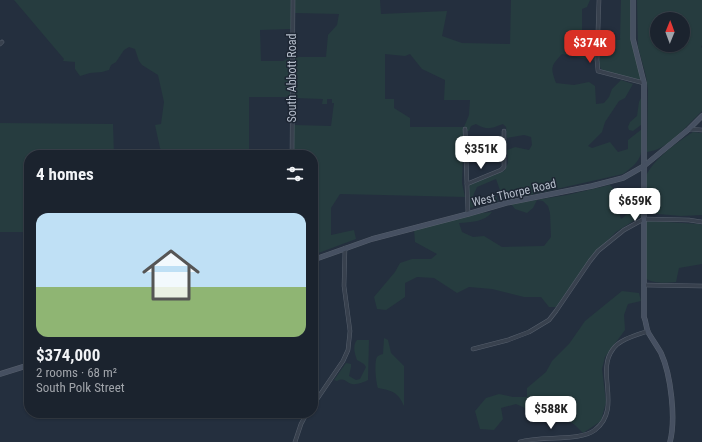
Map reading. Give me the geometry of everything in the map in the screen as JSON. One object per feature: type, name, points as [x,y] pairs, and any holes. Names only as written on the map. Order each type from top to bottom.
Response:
[{"type":"street","name":"South Abbott Road","points":[[292,150],[293,0]]},
{"type":"street","points":[[599,0],[598,71],[644,83]]},
{"type":"street","points":[[633,0],[634,40],[644,83],[644,316],[648,331],[661,353],[669,380],[673,418],[673,432],[670,442]]},
{"type":"street","name":"West Thorpe Road","points":[[318,258],[398,231],[528,198],[581,189],[623,178],[644,166],[689,129],[702,116]]},
{"type":"street","points":[[465,129],[468,214]]},
{"type":"street","points":[[689,129],[702,130]]},
{"type":"street","points":[[467,184],[501,170],[504,167],[504,131]]},
{"type":"street","points":[[473,349],[508,340],[529,332],[549,320],[598,251],[624,230],[644,219],[689,220],[702,222]]},
{"type":"street","points":[[318,398],[343,361],[348,350],[350,332],[344,286],[345,248]]},
{"type":"street","points":[[644,285],[702,286]]},
{"type":"street","points":[[520,442],[530,439],[572,437],[586,434],[595,430],[602,422],[608,411],[609,400],[607,361],[613,349],[624,340],[648,331]]},
{"type":"street","points":[[0,374],[24,367]]},
{"type":"street","points":[[295,442],[304,418]]},
{"type":"green space","points":[[14,0],[291,0],[291,29],[260,30],[261,61],[283,61],[291,57],[290,97],[249,97],[249,150],[161,150],[155,125],[161,124],[164,102],[158,75],[142,65],[135,49],[129,47],[124,50],[116,62],[111,65],[109,70],[80,76],[75,69],[75,62],[63,61],[64,59]]},
{"type":"green space","points":[[295,0],[380,0],[381,14],[447,11],[442,36],[462,43],[510,44],[511,0],[590,0],[587,7],[582,9],[582,39],[596,39],[596,61],[562,54],[554,64],[552,70],[554,78],[556,83],[574,85],[589,82],[595,86],[596,104],[604,103],[609,97],[612,89],[621,80],[633,84],[625,98],[619,101],[605,122],[602,132],[588,146],[592,148],[610,142],[618,152],[628,149],[628,140],[642,129],[642,145],[638,160],[623,174],[521,197],[506,199],[502,196],[496,179],[477,187],[473,196],[475,201],[496,196],[498,201],[470,208],[470,184],[504,171],[508,163],[507,150],[515,147],[529,150],[532,145],[531,137],[524,135],[507,138],[506,127],[503,124],[493,128],[487,128],[476,124],[471,126],[469,131],[466,131],[466,127],[464,128],[462,183],[465,197],[340,194],[331,208],[331,235],[354,230],[356,239],[318,253],[318,150],[294,150],[294,125],[331,126],[334,103],[332,103],[332,99],[327,99],[327,104],[322,104],[323,99],[295,98],[294,57],[326,57],[328,35],[337,25],[339,14],[295,13]],"holes":[[[385,54],[405,56],[410,54],[422,69],[445,80],[444,100],[470,100],[469,115],[464,127],[410,127],[410,118],[394,108],[394,99],[385,99]]]},
{"type":"green space","points":[[621,0],[631,0],[630,37],[641,78],[638,80],[604,71],[601,69],[598,61],[598,39],[620,40]]},
{"type":"green space","points":[[637,0],[702,0],[702,111],[670,142],[662,147],[647,152],[648,90],[646,76],[638,47]]},
{"type":"green space","points":[[641,98],[641,125],[633,131],[629,130],[628,127],[630,122],[637,116]]},
{"type":"green space","points":[[0,123],[113,124],[114,150],[24,150],[24,232],[0,232]]},
{"type":"green space","points":[[693,132],[702,133],[702,215],[681,216],[647,213],[645,181],[647,174],[651,167],[664,153]]},
{"type":"green space","points":[[610,185],[617,196],[621,219],[633,210],[641,207],[641,216],[616,232],[592,256],[556,307],[549,307],[541,297],[524,297],[492,289],[469,287],[457,293],[434,278],[417,277],[405,283],[405,297],[386,310],[377,309],[374,297],[395,272],[400,263],[412,259],[431,259],[437,254],[415,242],[414,230],[482,213],[492,212],[482,220],[459,223],[462,232],[473,237],[484,236],[502,247],[544,246],[551,237],[550,213],[548,206],[543,201],[537,200],[533,208],[527,213],[515,209],[511,204],[567,195]]},
{"type":"green space","points":[[650,221],[702,225],[702,264],[679,268],[676,282],[656,282],[645,278],[645,222]]},
{"type":"green space","points":[[622,291],[639,293],[641,301],[628,304],[624,315],[625,330],[605,357],[602,369],[606,402],[601,421],[583,433],[575,425],[561,416],[534,412],[516,404],[501,408],[503,419],[494,430],[480,429],[475,411],[486,398],[499,394],[513,397],[527,397],[527,388],[546,372],[552,361],[569,344],[585,321]]},
{"type":"green space","points":[[384,338],[388,340],[391,353],[404,366],[404,406],[397,395],[388,390],[378,388],[376,377],[376,360],[379,355],[383,354]]},
{"type":"green space","points":[[357,340],[369,340],[368,380],[354,384],[343,380],[334,380],[346,363],[351,364],[349,376],[356,380],[360,379],[366,367],[356,358],[354,347]]}]
